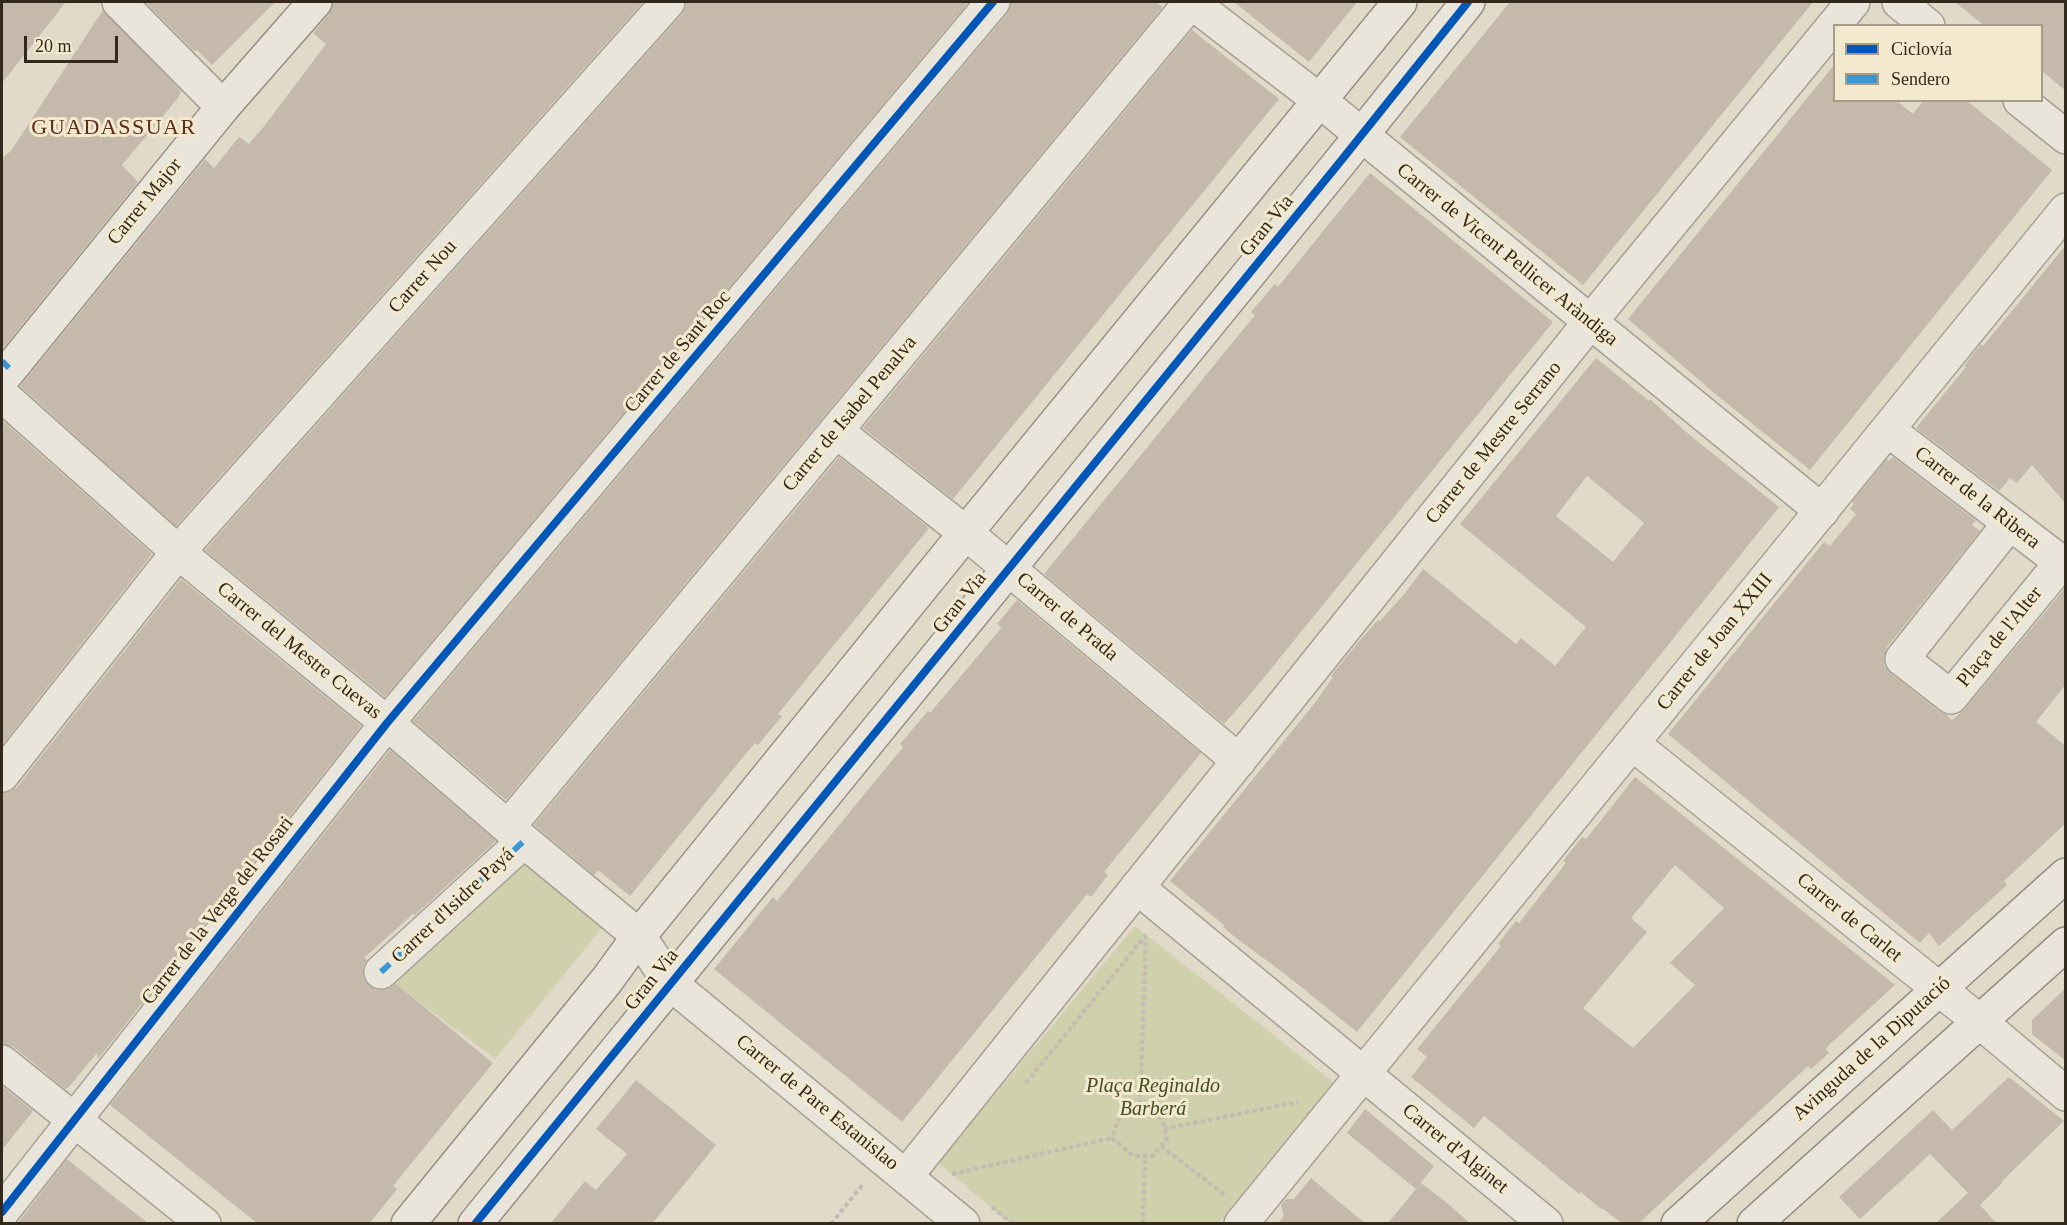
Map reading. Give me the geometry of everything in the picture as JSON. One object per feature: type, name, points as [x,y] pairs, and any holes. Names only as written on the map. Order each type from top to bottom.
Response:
[{"type":"street","points":[[119,2],[223,107]]},
{"type":"street","name":"Carrer Major","points":[[3,376],[223,107],[315,2]]},
{"type":"street","name":"Carrer Nou","points":[[2,774],[178,552],[668,2]]},
{"type":"street","name":"Carrer de Sant Roc","points":[[387,723],[993,2]]},
{"type":"street","name":"Carrer de Vicent Pellicer Aràndiga","points":[[1191,2],[1319,100],[1822,511]]},
{"type":"street","name":"Carrer de Isabel Penalva","points":[[516,834],[836,431],[1191,2]]},
{"type":"street","name":"Gran Via","points":[[408,1224],[966,533],[1400,2]]},
{"type":"street","name":"Gran Via","points":[[475,1224],[1468,2]]},
{"type":"street","name":"Carrer de Mestre Serrano","points":[[1835,24],[1853,2]]},
{"type":"street","points":[[1899,2],[1926,24]]},
{"type":"street","name":"Carrer de Mestre Serrano","points":[[1137,886],[1590,322],[1833,26]]},
{"type":"street","points":[[2022,102],[2066,137]]},
{"type":"street","name":"Carrer de Joan XXIII","points":[[1364,1074],[2066,210]]},
{"type":"street","name":"Carrer del Mestre Cuevas","points":[[3,376],[178,552],[387,723],[639,936],[670,983]]},
{"type":"street","name":"Carrer de la Ribera","points":[[1888,430],[2063,564]]},
{"type":"street","name":"Carrer de Prada","points":[[836,431],[1009,568],[1239,761]]},
{"type":"street","name":"Plaça de l'Alter","points":[[2009,524],[1902,659],[1952,697],[2063,564]]},
{"type":"street","name":"Carrer de la Verge del Rosari","points":[[2,1212],[387,723]]},
{"type":"street","name":"Carrer de Carlet","points":[[1633,744],[1979,1021],[2066,1094]]},
{"type":"street","name":"Carrer d'Isidre Payá","points":[[381,972],[516,834]]},
{"type":"street","name":"Avinguda de la Diputació","points":[[1678,1224],[2066,875]]},
{"type":"street","points":[[895,1168],[1137,886],[1364,1074],[1245,1219]]},
{"type":"street","points":[[1754,1224],[2066,944]]},
{"type":"street","name":"Carrer de Pare Estanislao","points":[[670,983],[963,1224]]},
{"type":"street","points":[[2,1062],[204,1224]]},
{"type":"street","name":"Carrer d'Alginet","points":[[1364,1074],[1546,1224]]},
{"type":"path","points":[[1146,935],[1155,942]]},
{"type":"path","points":[[1019,1092],[1146,935]]},
{"type":"path","points":[[1140,1104],[1146,935]]},
{"type":"path","points":[[1164,1129],[1332,1095],[1341,1102]]},
{"type":"path","points":[[1112,1138],[1134,1156],[1153,1156],[1167,1139],[1162,1119],[1140,1104]]},
{"type":"path","points":[[1112,1138],[1120,1116],[1140,1104]]},
{"type":"path","points":[[959,1165],[951,1174],[1112,1138]]},
{"type":"path","points":[[1161,1146],[1245,1219]]},
{"type":"path","points":[[1143,1224],[1145,1156]]},
{"type":"path","points":[[831,1224],[895,1168]]},
{"type":"green space","points":[[524,852],[606,923],[495,1059],[389,979]]},
{"type":"green space","name":"Plaça Reginaldo Barberá","points":[[1135,926],[1336,1084],[1219,1223],[1010,1223],[938,1163]]},
{"type":"building","points":[[2,2],[66,2],[2,83]]},
{"type":"building","points":[[145,2],[275,2],[212,65],[196,49],[195,52]]},
{"type":"building","points":[[333,2],[643,2],[176,526],[20,386],[205,159],[214,168],[239,137],[249,144],[265,125],[326,44],[313,33],[329,14]]},
{"type":"building","points":[[686,2],[969,2],[385,697],[205,550],[682,14]]},
{"type":"building","points":[[1011,2],[1155,2],[1163,7],[506,800],[413,721],[1007,14]]},
{"type":"building","points":[[1234,2],[1357,2],[1309,62]]},
{"type":"building","points":[[1510,2],[1813,2],[1583,285],[1400,137]]},
{"type":"building","points":[[1955,2],[2066,2],[2066,91],[2043,72],[2043,24],[1982,24]]},
{"type":"building","points":[[103,10],[181,91],[178,98],[122,165],[138,182],[4,347],[2,345],[2,158],[11,151]]},
{"type":"building","points":[[1192,30],[1279,99],[953,499],[863,428]]},
{"type":"building","points":[[1833,66],[1833,102],[1898,102],[1913,114],[1922,102],[1968,102],[2052,170],[1810,470],[1719,397],[1628,319]]},
{"type":"building","points":[[1370,173],[1553,322],[1224,724],[1044,574],[1255,315],[1251,312],[1275,284],[1278,287]]},
{"type":"building","points":[[2066,245],[2066,504],[2032,465],[2017,483],[2010,478],[1999,491],[1916,428],[1966,367],[1964,366],[1981,344],[1983,346]]},
{"type":"building","points":[[1596,358],[1649,401],[1650,399],[1686,432],[1779,507],[1357,1032],[1236,938],[1223,927],[1225,926],[1170,881],[1314,704],[1333,677],[1331,676],[1360,640],[1406,592],[1423,569],[1516,644],[1521,638],[1555,666],[1586,627],[1460,524]],"holes":[[[1587,476],[1644,523],[1613,562],[1556,516]]]},
{"type":"building","points":[[2,420],[152,554],[2,745]]},
{"type":"building","points":[[839,457],[929,528],[778,714],[782,716],[758,745],[755,743],[630,896],[598,870],[594,875],[534,825]]},
{"type":"building","points":[[1893,457],[1976,521],[1972,525],[1980,531],[1887,647],[1884,656],[1884,665],[1890,673],[1940,712],[1952,720],[1965,709],[2066,587],[2066,684],[2036,722],[2066,746],[2066,823],[2004,881],[2007,885],[1939,946],[1929,933],[1920,943],[1668,734],[1824,542],[1830,546],[1856,514],[1850,509],[1854,504],[1852,502],[1887,459],[1889,461]]},
{"type":"building","points":[[181,579],[361,726],[98,1059],[97,1053],[65,1089],[14,1047],[2,1044],[2,793],[17,787]]},
{"type":"building","points":[[1017,600],[1201,753],[1104,872],[1108,875],[1091,897],[1087,894],[902,1122],[714,969],[773,897],[777,901],[903,747],[900,744],[928,711],[930,713],[1002,627],[997,624]]},
{"type":"building","points":[[390,750],[496,841],[364,958],[367,960],[363,967],[363,977],[368,985],[376,990],[386,990],[396,984],[493,1063],[393,1186],[397,1189],[369,1224],[258,1224],[110,1105]]},
{"type":"building","points":[[1635,777],[1895,985],[1828,1046],[1826,1049],[1829,1053],[1811,1069],[1808,1066],[1638,1224],[1623,1224],[1581,1192],[1579,1194],[1484,1116],[1474,1128],[1411,1077],[1427,1057],[1417,1049],[1501,946],[1498,944],[1516,921],[1519,923],[1566,863],[1563,861],[1582,837],[1586,839]],"holes":[[[1675,865],[1724,908],[1670,963],[1695,985],[1633,1048],[1583,1008],[1647,932],[1631,918]]]},
{"type":"building","points":[[2066,988],[2066,1061],[2032,1034],[2032,1020]]},
{"type":"building","points":[[2009,1077],[2064,1121],[1980,1205],[1997,1224],[1935,1224],[1968,1193],[1930,1154],[1860,1219],[1839,1197],[1933,1110],[1952,1130]]},
{"type":"building","points":[[636,1080],[716,1145],[652,1224],[550,1224],[585,1181],[596,1190],[627,1154],[596,1129]]},
{"type":"building","points":[[2,1086],[33,1111],[2,1150]]},
{"type":"building","points":[[1365,1109],[1434,1166],[1416,1189],[1347,1133]]},
{"type":"building","points":[[67,1159],[113,1196],[149,1224],[17,1224]]},
{"type":"building","points":[[1311,1178],[1366,1224],[1278,1224],[1284,1215],[1281,1205],[1286,1199],[1294,1199]]},
{"type":"building","points":[[1421,1183],[1446,1202],[1471,1224],[1387,1224]]},
{"type":"marked path","points":[[2,361],[9,368]]},
{"type":"marked path","points":[[381,972],[524,841]]},
{"type":"cycle path","points":[[2,1212],[387,723],[993,2]]},
{"type":"cycle path","points":[[475,1224],[1468,2]]},
{"type":"district","name":"GUADASSUAR","points":[[114,128]]}]
